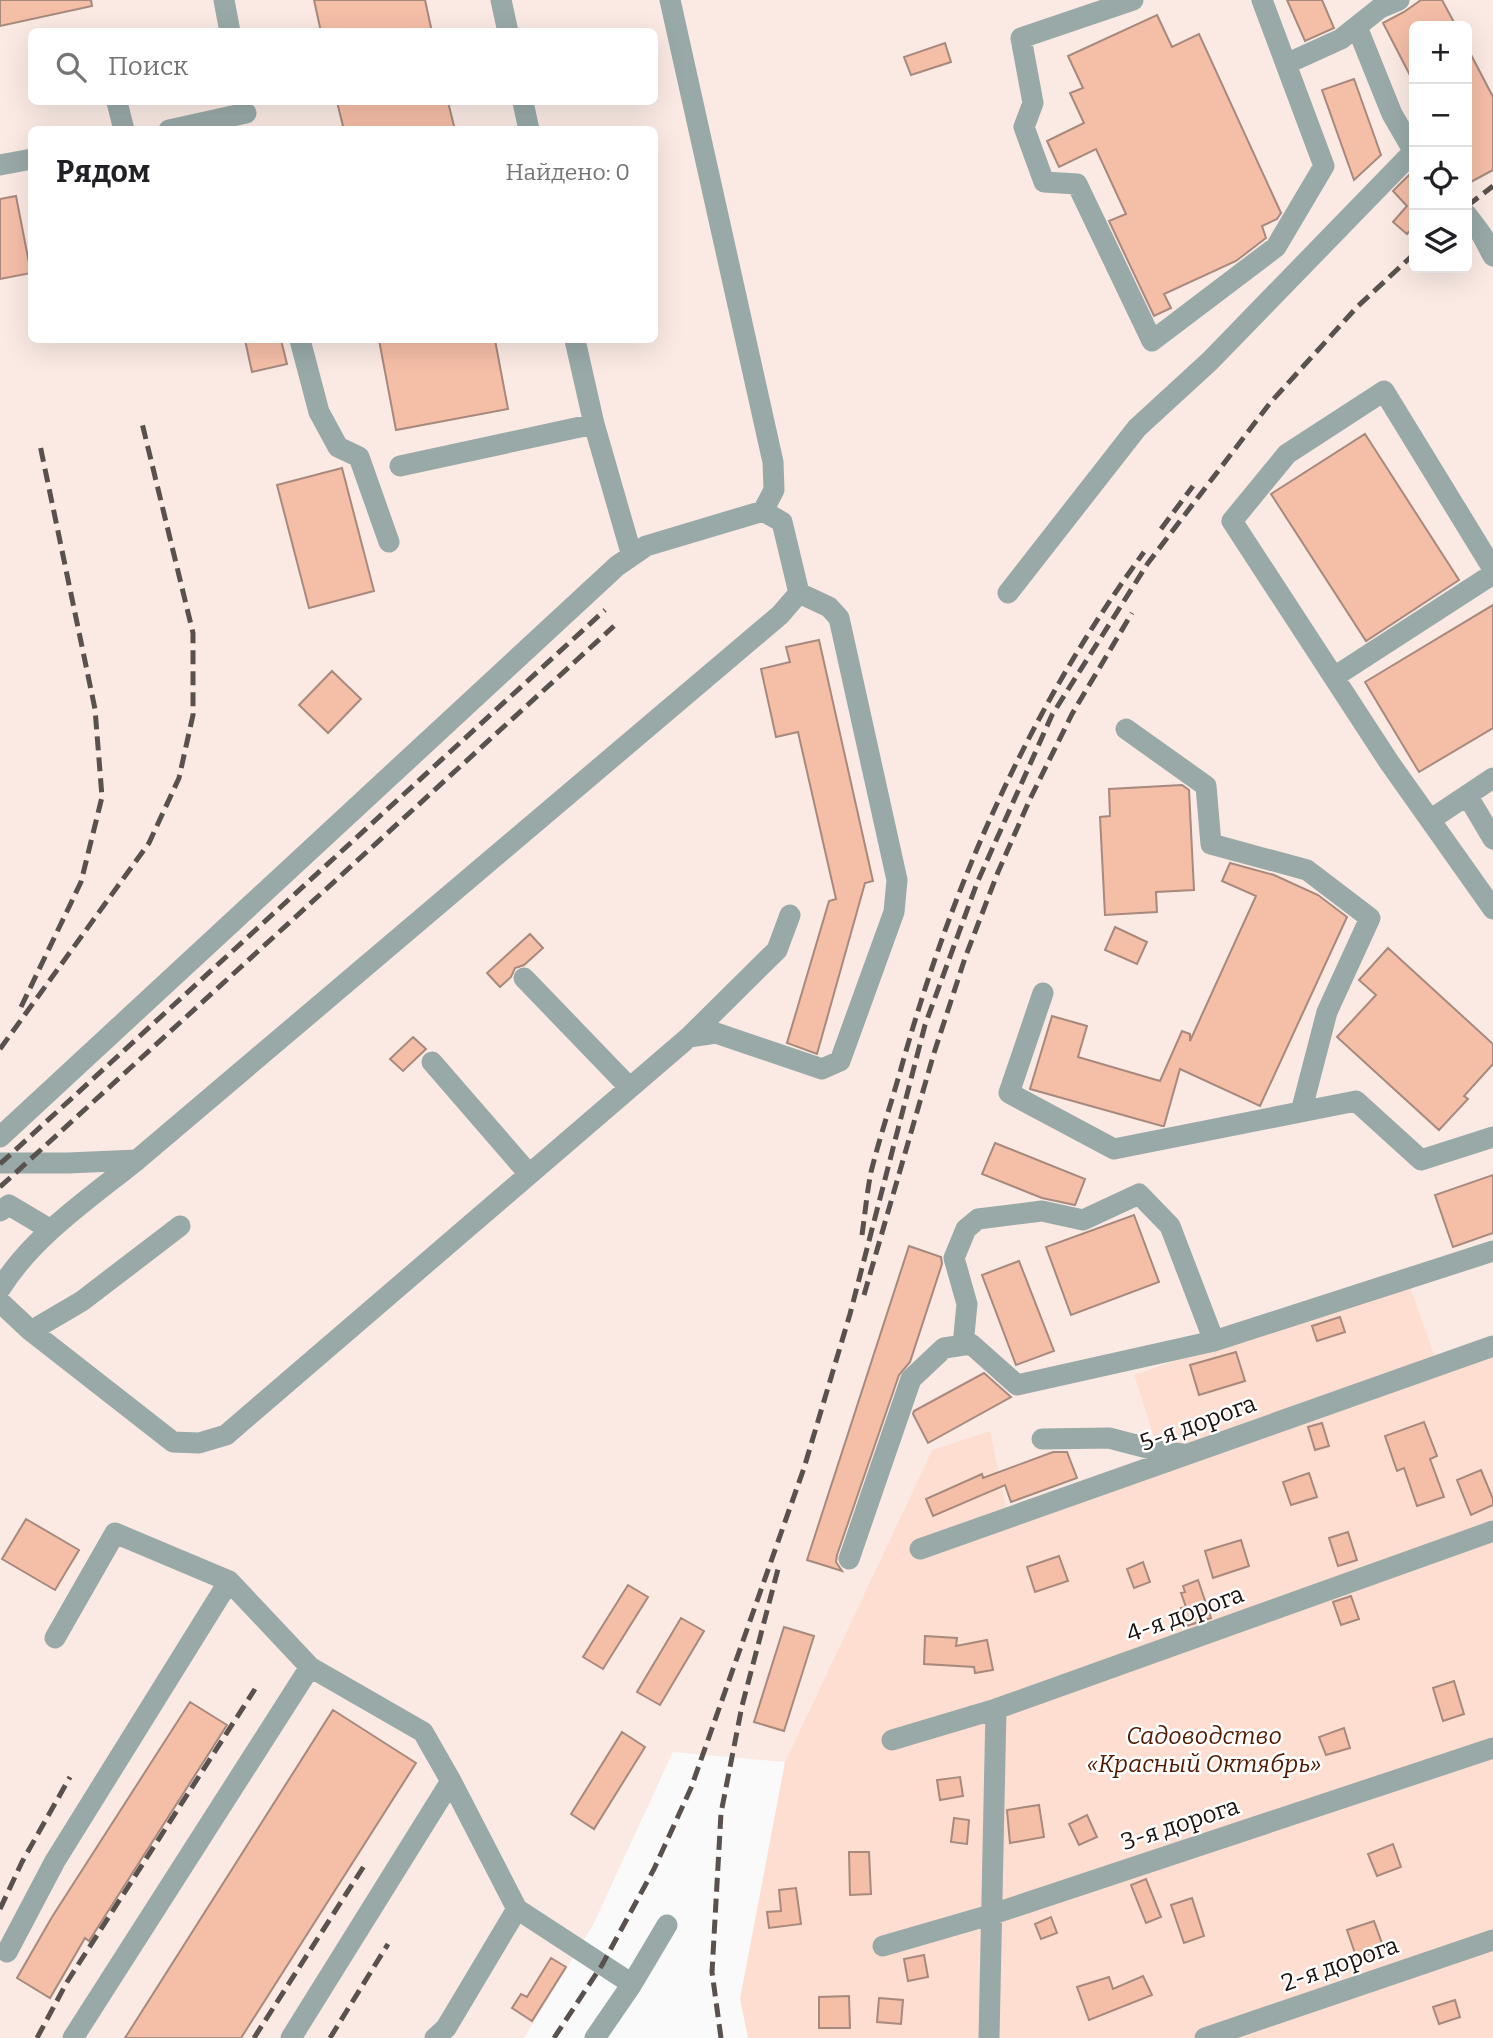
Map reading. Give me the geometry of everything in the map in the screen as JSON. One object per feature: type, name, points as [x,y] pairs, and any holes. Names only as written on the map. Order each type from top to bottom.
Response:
[{"type":"street","points":[[225,0],[229,28]]},
{"type":"street","points":[[501,0],[507,28]]},
{"type":"street","points":[[0,1137],[617,566],[646,546],[763,511],[774,490],[773,462],[670,0]]},
{"type":"street","points":[[1133,0],[1021,38],[1033,103],[1024,127],[1044,182],[1077,184],[1152,341],[1276,247],[1324,166],[1262,0]]},
{"type":"street","points":[[1286,64],[1340,39],[1380,8],[1399,0]]},
{"type":"street","points":[[1357,27],[1392,114],[1412,147]]},
{"type":"street","points":[[118,105],[123,126]]},
{"type":"street","points":[[524,105],[528,126]]},
{"type":"street","points":[[190,126],[246,115]]},
{"type":"street","points":[[1008,593],[1137,428],[1210,361],[1409,156]]},
{"type":"street","points":[[0,166],[28,160]]},
{"type":"street","points":[[1472,222],[1493,256]]},
{"type":"street","points":[[301,343],[319,412],[338,447],[359,457],[389,542]]},
{"type":"street","points":[[576,343],[594,424],[632,556]]},
{"type":"street","points":[[1493,569],[1384,391],[1287,454],[1232,521],[1430,820],[1493,909]]},
{"type":"street","points":[[400,466],[594,424]]},
{"type":"street","points":[[763,511],[782,522],[799,593]]},
{"type":"street","points":[[1334,677],[1493,574]]},
{"type":"street","points":[[689,1037],[716,1033],[822,1069],[840,1061],[894,912],[897,880],[839,618],[830,607],[799,593]]},
{"type":"street","points":[[0,1289],[8,1275],[51,1230],[780,615],[799,593]]},
{"type":"street","points":[[1126,729],[1206,786],[1211,844],[1307,870],[1370,918],[1327,1013],[1301,1112]]},
{"type":"street","points":[[1430,820],[1493,778]]},
{"type":"street","points":[[1467,795],[1493,839]]},
{"type":"street","points":[[0,1302],[31,1331],[173,1442],[199,1443],[226,1435],[689,1037],[777,950],[790,915]]},
{"type":"street","points":[[524,978],[630,1088]]},
{"type":"street","points":[[1043,993],[1009,1093],[1114,1149],[1356,1101],[1421,1160],[1493,1137]]},
{"type":"street","points":[[432,1062],[529,1174]]},
{"type":"street","points":[[0,1163],[68,1164],[137,1160]]},
{"type":"street","points":[[964,1345],[967,1304],[954,1258],[966,1229],[978,1219],[1042,1211],[1083,1220],[1139,1194],[1170,1226],[1214,1341]]},
{"type":"street","points":[[0,1211],[9,1205],[51,1230]]},
{"type":"street","points":[[31,1331],[82,1301],[180,1226]]},
{"type":"street","points":[[849,1559],[911,1379],[944,1348],[971,1344],[1017,1385],[1214,1341],[1493,1251]]},
{"type":"street","name":"5-я дорога","points":[[920,1549],[1493,1346]]},
{"type":"street","points":[[1042,1439],[1109,1438],[1159,1451],[1188,1454]]},
{"type":"street","name":"4-я дорога","points":[[892,1740],[996,1709],[1493,1531]]},
{"type":"street","points":[[55,1638],[115,1533],[229,1581],[310,1667],[423,1732],[517,1909],[632,1984]]},
{"type":"street","points":[[7,1952],[55,1861],[229,1581]]},
{"type":"street","points":[[74,2038],[310,1667]]},
{"type":"street","points":[[989,2038],[996,1709]]},
{"type":"street","name":"3-я дорога","points":[[883,1946],[990,1915],[1493,1748]]},
{"type":"street","points":[[290,2038],[451,1781]]},
{"type":"street","points":[[435,2038],[446,2028],[517,1909]]},
{"type":"street","points":[[595,2038],[632,1984],[667,1925]]},
{"type":"street","name":"2-я дорога","points":[[1205,2038],[1493,1940]]},
{"type":"shaded area","points":[[0,0],[1493,0],[1493,1343],[1436,1361],[1178,1358],[1134,1375],[1161,1460],[1007,1513],[932,1450],[785,1762],[673,1752],[593,1925],[524,2038],[0,2038]]},
{"type":"green space","name":"Садоводство «Красный Октябрь»","points":[[1410,1287],[1436,1360],[1493,1343],[1493,2038],[748,2038],[740,1999],[785,1762],[932,1450],[990,1431],[1007,1512],[1161,1460],[1134,1375],[1246,1334]]},
{"type":"building","points":[[0,0],[91,0],[92,6],[0,26]]},
{"type":"building","points":[[314,0],[425,0],[431,28],[320,28]]},
{"type":"building","points":[[1287,0],[1322,0],[1334,28],[1305,41]]},
{"type":"building","points":[[1421,0],[1442,0],[1453,21],[1409,21],[1409,73],[1383,23]]},
{"type":"building","points":[[1157,15],[1172,47],[1199,34],[1281,213],[1277,219],[1262,226],[1266,238],[1236,261],[1164,294],[1171,308],[1154,316],[1109,221],[1126,214],[1096,149],[1059,167],[1047,141],[1084,123],[1070,93],[1083,88],[1068,56]]},
{"type":"building","points":[[945,43],[951,62],[911,75],[904,57]]},
{"type":"building","points":[[1472,57],[1493,97],[1493,170],[1472,181]]},
{"type":"building","points":[[1354,79],[1381,155],[1354,180],[1322,90]]},
{"type":"building","points":[[338,105],[449,105],[454,126],[343,126]]},
{"type":"building","points":[[1409,175],[1407,234],[1393,222],[1407,206],[1393,191]]},
{"type":"building","points":[[16,196],[28,258],[28,274],[0,279],[0,199]]},
{"type":"building","points":[[246,343],[282,343],[287,364],[252,372]]},
{"type":"building","points":[[380,343],[496,343],[508,409],[396,430]]},
{"type":"building","points":[[1365,434],[1459,580],[1366,641],[1271,494]]},
{"type":"building","points":[[342,468],[374,591],[309,608],[277,485]]},
{"type":"building","points":[[1493,605],[1493,728],[1419,772],[1365,682]]},
{"type":"building","points":[[819,640],[873,881],[865,883],[817,1054],[787,1043],[829,901],[836,899],[798,732],[776,737],[761,669],[790,662],[786,647]]},
{"type":"building","points":[[332,671],[361,699],[328,733],[299,705]]},
{"type":"building","points":[[1182,785],[1189,790],[1194,890],[1156,892],[1157,912],[1105,915],[1100,817],[1110,816],[1109,789]]},
{"type":"building","points":[[1230,863],[1274,875],[1318,895],[1347,917],[1260,1106],[1180,1069],[1164,1126],[1030,1089],[1052,1016],[1087,1026],[1078,1057],[1160,1081],[1182,1031],[1190,1034],[1190,1041],[1256,896],[1222,881]]},
{"type":"building","points":[[1115,927],[1147,942],[1137,964],[1105,950]]},
{"type":"building","points":[[530,934],[543,948],[524,965],[515,968],[511,977],[500,987],[487,973]]},
{"type":"building","points":[[1388,948],[1493,1044],[1493,1064],[1464,1096],[1468,1099],[1439,1130],[1337,1037],[1376,995],[1359,980]]},
{"type":"building","points":[[413,1037],[426,1049],[403,1071],[390,1059]]},
{"type":"building","points":[[995,1143],[1085,1179],[1075,1205],[1042,1198],[982,1174]]},
{"type":"building","points":[[1493,1175],[1493,1233],[1453,1247],[1435,1195]]},
{"type":"building","points":[[1134,1215],[1159,1282],[1071,1315],[1046,1247]]},
{"type":"building","points":[[909,1246],[941,1257],[942,1264],[910,1362],[899,1375],[837,1555],[836,1562],[842,1571],[807,1560]]},
{"type":"building","points":[[1019,1261],[1054,1351],[1016,1365],[982,1275]]},
{"type":"building","points":[[1340,1317],[1345,1332],[1317,1341],[1312,1326]]},
{"type":"building","points":[[1236,1352],[1245,1381],[1199,1395],[1190,1365]]},
{"type":"building","points":[[984,1373],[1011,1397],[928,1443],[913,1414],[914,1411]]},
{"type":"building","points":[[1424,1422],[1437,1456],[1430,1459],[1444,1497],[1417,1506],[1404,1468],[1397,1471],[1385,1436]]},
{"type":"building","points":[[1322,1423],[1329,1446],[1315,1450],[1308,1427]]},
{"type":"building","points":[[1053,1452],[1067,1452],[1077,1478],[1011,1502],[1005,1485],[933,1516],[926,1499],[982,1474],[983,1478]]},
{"type":"building","points":[[1481,1470],[1493,1505],[1471,1515],[1457,1480]]},
{"type":"building","points":[[1309,1473],[1317,1497],[1291,1505],[1283,1482]]},
{"type":"building","points":[[26,1519],[79,1550],[55,1590],[2,1559]]},
{"type":"building","points":[[1348,1532],[1357,1560],[1338,1566],[1329,1538]]},
{"type":"building","points":[[1241,1540],[1249,1566],[1213,1578],[1205,1551]]},
{"type":"building","points":[[1059,1556],[1068,1581],[1035,1592],[1027,1567]]},
{"type":"building","points":[[1143,1562],[1150,1582],[1134,1588],[1127,1569]]},
{"type":"building","points":[[1198,1580],[1211,1618],[1187,1626],[1181,1608],[1186,1607],[1181,1593],[1185,1592],[1183,1586]]},
{"type":"building","points":[[628,1585],[648,1597],[603,1669],[583,1657]]},
{"type":"building","points":[[1351,1596],[1359,1619],[1341,1625],[1333,1602]]},
{"type":"building","points":[[681,1618],[704,1631],[660,1705],[637,1692]]},
{"type":"building","points":[[784,1627],[814,1636],[784,1731],[754,1722]]},
{"type":"building","points":[[925,1636],[957,1638],[956,1646],[987,1640],[993,1670],[975,1673],[974,1667],[924,1664]]},
{"type":"building","points":[[1454,1681],[1464,1714],[1443,1721],[1433,1688]]},
{"type":"building","points":[[190,1702],[227,1725],[89,1941],[85,1938],[50,1998],[17,1978],[52,1917]]},
{"type":"building","points":[[333,1710],[416,1763],[241,2038],[125,2038]]},
{"type":"building","points":[[1344,1728],[1350,1748],[1326,1755],[1319,1737]]},
{"type":"building","points":[[622,1732],[645,1747],[594,1829],[571,1814]]},
{"type":"building","points":[[960,1777],[963,1796],[940,1800],[937,1780]]},
{"type":"building","points":[[1039,1805],[1044,1837],[1010,1843],[1007,1810]]},
{"type":"building","points":[[1087,1815],[1097,1837],[1079,1845],[1069,1824]]},
{"type":"building","points":[[954,1818],[969,1820],[967,1844],[951,1842]]},
{"type":"building","points":[[1393,1844],[1401,1867],[1377,1876],[1368,1854]]},
{"type":"building","points":[[849,1852],[869,1852],[871,1894],[850,1895]]},
{"type":"building","points":[[1146,1879],[1161,1917],[1146,1923],[1131,1885]]},
{"type":"building","points":[[796,1888],[801,1924],[769,1928],[767,1912],[781,1911],[779,1890]]},
{"type":"building","points":[[1192,1898],[1204,1936],[1184,1943],[1171,1905]]},
{"type":"building","points":[[1051,1917],[1057,1933],[1041,1939],[1035,1924]]},
{"type":"building","points":[[1374,1921],[1384,1949],[1357,1959],[1347,1930]]},
{"type":"building","points":[[924,1955],[928,1977],[908,1981],[904,1959]]},
{"type":"building","points":[[551,1958],[566,1967],[532,2021],[512,2008],[521,1994],[527,1997]]},
{"type":"building","points":[[1143,1976],[1152,1995],[1089,2020],[1077,1987],[1109,1977],[1113,1989]]},
{"type":"building","points":[[849,1996],[850,2028],[819,2028],[819,1997]]},
{"type":"building","points":[[879,1998],[903,2000],[901,2024],[877,2022]]},
{"type":"building","points":[[1455,2000],[1460,2017],[1439,2024],[1433,2007]]},
{"type":"railway","points":[[1472,202],[1493,186]]},
{"type":"railway","points":[[554,2038],[602,1965],[654,1869],[691,1788],[804,1468],[850,1314],[925,1025],[977,883],[1052,715],[1148,563],[1270,403],[1357,307],[1409,259]]},
{"type":"railway","points":[[0,1049],[149,843],[179,778],[193,715],[193,633],[142,423]]},
{"type":"railway","points":[[21,1007],[81,882],[102,797],[95,709],[40,445]]},
{"type":"railway","points":[[1161,529],[1193,486]]},
{"type":"railway","points":[[862,1235],[871,1172],[882,1132],[923,996],[971,863],[1031,734],[1065,672],[1144,552]]},
{"type":"railway","points":[[0,1164],[605,610]]},
{"type":"railway","points":[[864,1295],[934,1053],[965,958],[998,872],[1072,714],[1132,613]]},
{"type":"railway","points":[[0,1187],[614,626]]},
{"type":"railway","points":[[721,2038],[712,1972],[721,1813],[742,1706],[778,1569]]},
{"type":"railway","points":[[37,2038],[67,1982],[255,1689]]},
{"type":"railway","points":[[0,1909],[22,1862],[70,1777]]},
{"type":"railway","points":[[254,2038],[364,1866]]},
{"type":"railway","points":[[330,2038],[388,1944]]}]
